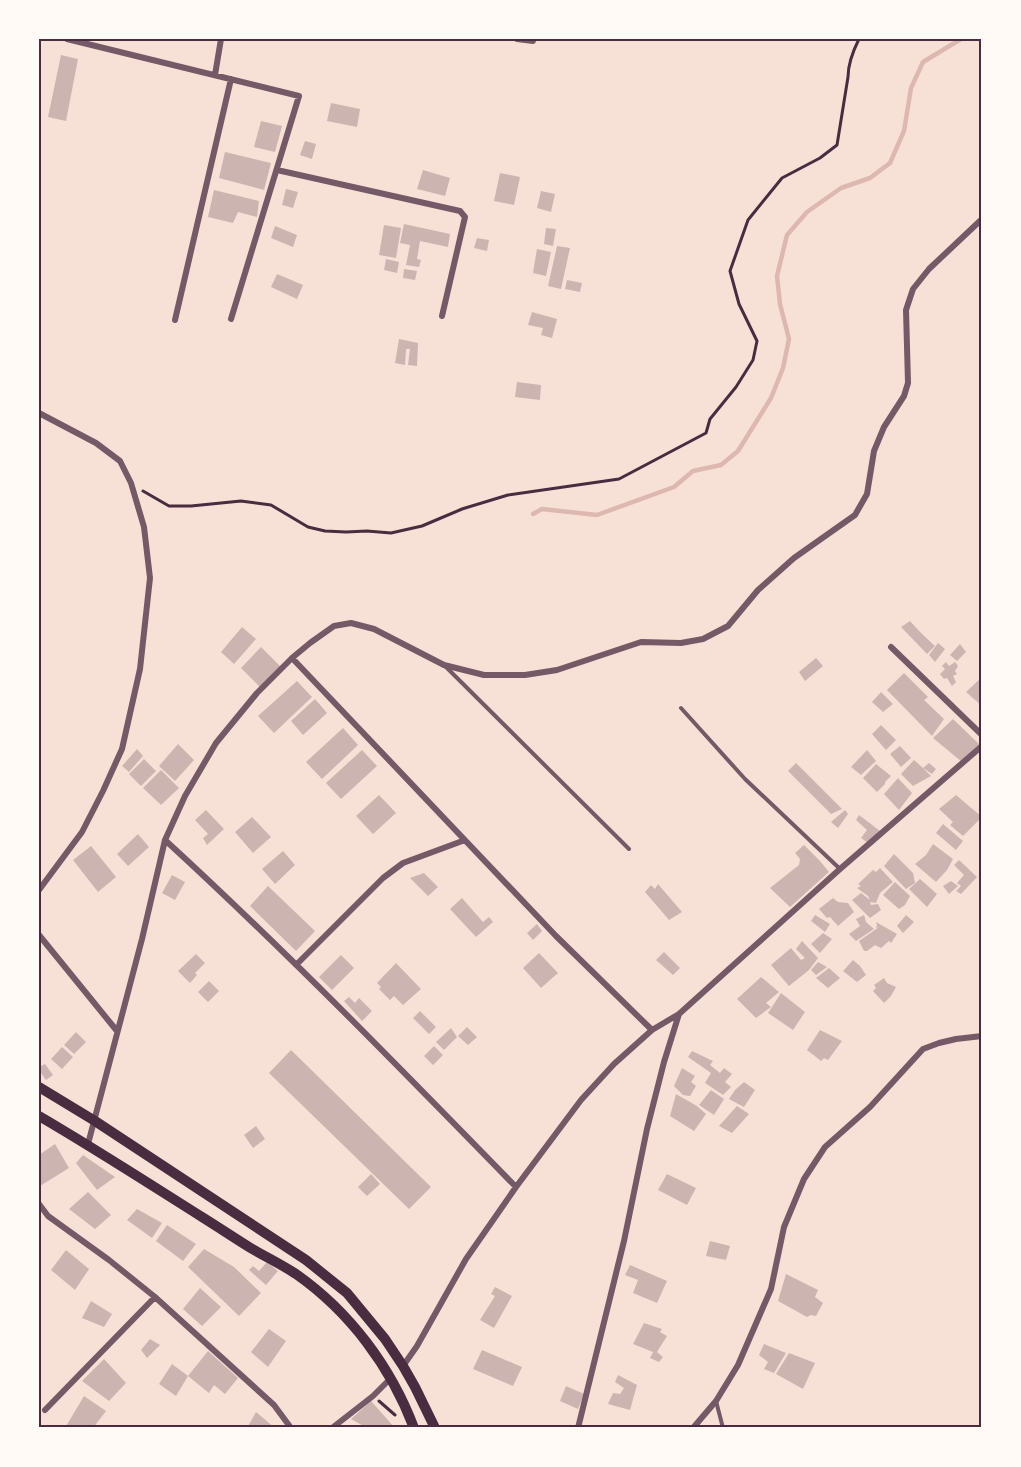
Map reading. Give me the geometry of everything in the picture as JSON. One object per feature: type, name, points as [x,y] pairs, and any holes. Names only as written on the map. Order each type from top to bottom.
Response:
[{"type":"main road","points":[[39,1087],[306,1260],[347,1293],[385,1339],[403,1366],[435,1428]]},
{"type":"main road","points":[[39,1116],[247,1246],[296,1274],[332,1304],[369,1344],[391,1378],[414,1428]]},
{"type":"street","points":[[67,39],[299,96],[231,319]]},
{"type":"street","points":[[215,75],[221,39]]},
{"type":"street","points":[[517,39],[533,41]]},
{"type":"street","points":[[175,320],[231,79]]},
{"type":"street","points":[[277,170],[460,211],[465,217],[442,316]]},
{"type":"street","points":[[87,1144],[142,939],[165,840],[185,796],[216,743],[257,693],[291,658],[334,626],[351,623],[374,629],[444,665],[484,675],[525,675],[557,670],[641,642],[681,643],[703,639],[728,626],[758,590],[794,558],[855,515],[867,494],[874,451],[884,427],[904,396],[908,383],[906,310],[913,289],[929,269],[982,219]]},
{"type":"street","points":[[39,413],[96,442],[120,461],[131,483],[144,527],[150,578],[140,669],[122,749],[82,832],[39,890]]},
{"type":"street","points":[[891,647],[982,735]]},
{"type":"street","points":[[291,658],[556,936],[652,1030]]},
{"type":"street","points":[[403,1366],[417,1346],[466,1259],[516,1187],[581,1100],[614,1064],[652,1030],[679,1014],[840,869],[982,746]]},
{"type":"street","points":[[165,840],[219,889],[296,965],[516,1187]]},
{"type":"street","points":[[296,965],[383,878],[403,863],[465,840]]},
{"type":"street","points":[[39,934],[117,1031]]},
{"type":"street","points":[[578,1428],[624,1241],[647,1129],[679,1014]]},
{"type":"street","points":[[693,1428],[716,1401],[738,1365],[771,1289],[784,1227],[790,1211],[804,1179],[825,1147],[870,1107],[923,1049],[956,1039],[982,1036]]},
{"type":"street","points":[[39,1204],[48,1216],[155,1297],[274,1405],[291,1428]]},
{"type":"street","points":[[45,1410],[155,1297]]},
{"type":"street","points":[[332,1428],[373,1396],[391,1378]]},
{"type":"lane","points":[[444,665],[629,849]]},
{"type":"lane","points":[[681,708],[745,779],[840,869]]},
{"type":"lane","points":[[716,1401],[723,1428]]},
{"type":"path","points":[[131,483],[169,506],[242,501],[272,505],[308,527],[325,531],[391,532],[423,526],[462,509],[508,495],[619,479],[706,433],[710,419],[736,387],[753,360],[757,341],[739,304],[730,271],[748,220],[782,178],[820,158],[837,145],[848,69],[860,39]]},
{"type":"path","points":[[373,1396],[398,1417]]},
{"type":"building","points":[[61,55],[78,59],[66,121],[48,117]]},
{"type":"building","points":[[331,103],[360,109],[357,127],[327,121]]},
{"type":"building","points":[[261,121],[282,126],[275,152],[254,147]]},
{"type":"building","points":[[305,141],[316,144],[312,159],[300,155]]},
{"type":"building","points":[[225,152],[271,163],[264,190],[219,178]]},
{"type":"building","points":[[423,170],[450,178],[445,196],[417,189]]},
{"type":"building","points":[[500,173],[520,177],[514,205],[494,201]]},
{"type":"building","points":[[286,189],[298,192],[293,208],[282,205]]},
{"type":"building","points":[[214,190],[259,201],[257,217],[238,212],[233,223],[208,217]]},
{"type":"building","points":[[541,191],[555,194],[551,212],[537,208]]},
{"type":"building","points":[[404,224],[450,234],[448,247],[420,241],[417,259],[421,260],[419,267],[406,265],[410,245],[400,243]]},
{"type":"building","points":[[384,225],[401,228],[396,258],[379,255]]},
{"type":"building","points":[[275,226],[297,235],[293,247],[271,238]]},
{"type":"building","points":[[546,228],[556,229],[553,246],[544,244]]},
{"type":"building","points":[[477,238],[489,240],[487,251],[474,248]]},
{"type":"building","points":[[557,246],[570,248],[561,289],[548,286]]},
{"type":"building","points":[[537,249],[551,252],[546,276],[533,273]]},
{"type":"building","points":[[386,259],[399,262],[397,273],[384,270]]},
{"type":"building","points":[[404,269],[417,271],[415,280],[403,278]]},
{"type":"building","points":[[277,274],[303,285],[297,299],[271,287]]},
{"type":"building","points":[[567,280],[582,283],[580,292],[565,289]]},
{"type":"building","points":[[532,312],[557,319],[552,338],[541,335],[543,328],[528,325]]},
{"type":"building","points":[[399,339],[418,343],[417,366],[408,365],[410,349],[406,349],[405,365],[395,363]]},
{"type":"building","points":[[517,382],[541,385],[540,400],[515,397]]},
{"type":"building","points":[[910,621],[935,646],[927,654],[901,627]]},
{"type":"building","points":[[242,627],[256,639],[234,664],[221,652]]},
{"type":"building","points":[[938,643],[945,649],[935,662],[929,655]]},
{"type":"building","points":[[960,644],[966,652],[957,661],[950,655]]},
{"type":"building","points":[[261,647],[281,667],[260,687],[241,668]]},
{"type":"building","points":[[816,658],[823,666],[805,681],[799,672]]},
{"type":"building","points":[[946,662],[949,666],[955,662],[958,666],[955,671],[957,674],[953,676],[956,682],[952,686],[947,678],[944,679],[940,674],[945,669],[942,666]]},
{"type":"building","points":[[904,673],[928,697],[924,700],[944,719],[932,736],[887,690]]},
{"type":"building","points":[[982,677],[982,706],[966,692]]},
{"type":"building","points":[[297,681],[312,697],[274,733],[258,716]]},
{"type":"building","points":[[881,692],[893,704],[883,712],[872,702]]},
{"type":"building","points":[[315,699],[327,713],[303,735],[291,721]]},
{"type":"building","points":[[953,719],[980,745],[962,762],[933,738]]},
{"type":"building","points":[[881,725],[896,740],[886,750],[872,734]]},
{"type":"building","points":[[343,728],[358,745],[322,779],[306,762]]},
{"type":"building","points":[[178,744],[194,760],[175,781],[159,766]]},
{"type":"building","points":[[900,746],[911,758],[901,767],[890,754]]},
{"type":"building","points":[[137,749],[143,756],[129,772],[122,766]]},
{"type":"building","points":[[362,750],[377,766],[341,799],[326,783]]},
{"type":"building","points":[[867,750],[876,761],[861,775],[851,767]]},
{"type":"building","points":[[144,759],[156,771],[141,786],[129,774]]},
{"type":"building","points":[[914,760],[931,776],[913,786],[901,774]]},
{"type":"building","points":[[796,763],[842,809],[831,814],[788,771]]},
{"type":"building","points":[[929,763],[936,769],[932,774],[923,768]]},
{"type":"building","points":[[876,764],[891,776],[877,792],[863,778]]},
{"type":"building","points":[[161,770],[179,788],[161,805],[143,788]]},
{"type":"building","points":[[898,778],[912,793],[899,810],[884,794]]},
{"type":"building","points":[[379,795],[396,813],[373,834],[356,816]]},
{"type":"building","points":[[956,795],[982,817],[963,836],[950,825],[953,822],[939,809]]},
{"type":"building","points":[[206,810],[224,829],[207,845],[203,838],[208,834],[195,820]]},
{"type":"building","points":[[845,810],[848,814],[838,828],[831,822]]},
{"type":"building","points":[[859,815],[880,831],[868,843],[861,838],[867,830],[856,820]]},
{"type":"building","points":[[252,817],[271,837],[253,853],[235,832]]},
{"type":"building","points":[[943,824],[963,841],[956,850],[936,833]]},
{"type":"building","points":[[138,834],[149,847],[128,866],[117,854]]},
{"type":"building","points":[[933,844],[953,859],[936,882],[915,864],[926,855]]},
{"type":"building","points":[[804,845],[829,872],[790,907],[770,888],[799,865],[800,859],[795,853]]},
{"type":"building","points":[[91,846],[116,877],[98,892],[73,860]]},
{"type":"building","points":[[283,851],[295,865],[275,884],[262,869]]},
{"type":"building","points":[[894,854],[913,873],[915,883],[906,889],[884,866]]},
{"type":"building","points":[[959,860],[977,877],[961,894],[956,891],[961,886],[957,883],[964,875],[954,865]]},
{"type":"building","points":[[880,868],[893,882],[880,893],[876,903],[870,902],[871,905],[878,904],[881,910],[870,918],[852,900],[861,893],[870,900],[857,888],[861,886],[858,884],[873,870],[876,872]]},
{"type":"building","points":[[424,873],[438,887],[428,896],[410,878]]},
{"type":"building","points":[[172,875],[185,882],[175,900],[162,893]]},
{"type":"building","points":[[920,879],[937,894],[927,907],[909,889]]},
{"type":"building","points":[[951,881],[958,886],[949,894],[943,886]]},
{"type":"building","points":[[895,882],[910,896],[905,905],[899,909],[883,895]]},
{"type":"building","points":[[658,884],[682,912],[669,920],[645,892],[651,885],[655,889]]},
{"type":"building","points":[[268,886],[315,931],[296,951],[250,906]]},
{"type":"building","points":[[462,898],[483,922],[489,917],[493,922],[476,937],[450,909]]},
{"type":"building","points":[[833,898],[838,902],[848,903],[854,912],[838,926],[819,909]]},
{"type":"building","points":[[815,915],[830,924],[825,932],[811,921]]},
{"type":"building","points":[[864,915],[866,922],[874,929],[856,941],[849,934],[860,926],[856,919]]},
{"type":"building","points":[[906,915],[914,922],[903,933],[897,926]]},
{"type":"building","points":[[876,922],[897,934],[891,943],[889,941],[881,948],[875,945],[864,951],[859,941],[879,927],[876,928]]},
{"type":"building","points":[[537,924],[542,931],[533,940],[527,933]]},
{"type":"building","points":[[823,933],[832,939],[820,953],[811,944]]},
{"type":"building","points":[[802,941],[818,958],[809,970],[789,986],[771,965],[791,948],[801,960],[805,958],[796,949]]},
{"type":"building","points":[[664,952],[680,968],[673,975],[656,960]]},
{"type":"building","points":[[539,953],[558,973],[541,988],[523,968]]},
{"type":"building","points":[[196,954],[205,963],[195,973],[197,975],[190,983],[178,971]]},
{"type":"building","points":[[341,955],[354,968],[332,990],[319,977]]},
{"type":"building","points":[[853,960],[866,975],[857,982],[843,971]]},
{"type":"building","points":[[818,962],[827,967],[816,975],[811,970]]},
{"type":"building","points":[[396,963],[421,989],[403,1005],[394,996],[390,1000],[379,989],[381,987],[377,983]]},
{"type":"building","points":[[829,968],[840,978],[828,988],[816,978]]},
{"type":"building","points":[[761,977],[779,992],[766,1003],[771,1007],[756,1018],[737,999]]},
{"type":"building","points":[[884,978],[887,983],[896,987],[884,1003],[873,991],[876,988],[874,985]]},
{"type":"building","points":[[209,981],[219,991],[208,1002],[198,992]]},
{"type":"building","points":[[781,993],[805,1012],[793,1030],[768,1013]]},
{"type":"building","points":[[349,997],[355,1003],[359,998],[372,1011],[362,1021],[344,1001]]},
{"type":"building","points":[[420,1011],[436,1027],[429,1034],[413,1018]]},
{"type":"building","points":[[467,1027],[477,1037],[468,1045],[458,1036]]},
{"type":"building","points":[[451,1028],[457,1037],[444,1050],[436,1042]]},
{"type":"building","points":[[820,1030],[842,1041],[828,1060],[824,1058],[821,1061],[807,1050]]},
{"type":"building","points":[[76,1032],[86,1042],[74,1054],[64,1045]]},
{"type":"building","points":[[434,1046],[443,1055],[433,1065],[424,1056]]},
{"type":"building","points":[[62,1047],[73,1057],[62,1069],[51,1059]]},
{"type":"building","points":[[291,1050],[431,1187],[409,1209],[269,1073]]},
{"type":"building","points":[[692,1051],[713,1061],[710,1065],[720,1073],[724,1068],[732,1074],[725,1082],[731,1087],[723,1095],[705,1083],[711,1073],[688,1057]]},
{"type":"building","points":[[45,1064],[53,1075],[46,1080],[39,1070],[39,1067]]},
{"type":"building","points":[[682,1068],[695,1076],[691,1082],[696,1086],[690,1096],[683,1095],[674,1086]]},
{"type":"building","points":[[744,1082],[755,1090],[744,1107],[729,1099]]},
{"type":"building","points":[[711,1090],[724,1099],[714,1115],[699,1105]]},
{"type":"building","points":[[676,1094],[706,1114],[694,1131],[670,1116]]},
{"type":"building","points":[[737,1106],[749,1114],[732,1133],[719,1126]]},
{"type":"building","points":[[256,1126],[265,1139],[253,1148],[244,1135]]},
{"type":"building","points":[[55,1144],[69,1168],[40,1186],[39,1155]]},
{"type":"building","points":[[83,1155],[115,1177],[97,1190],[76,1163]]},
{"type":"building","points":[[371,1174],[380,1184],[367,1196],[358,1187]]},
{"type":"building","points":[[667,1174],[696,1188],[687,1205],[658,1190]]},
{"type":"building","points":[[88,1192],[111,1215],[95,1229],[69,1209]]},
{"type":"building","points":[[137,1209],[162,1223],[152,1238],[127,1220]]},
{"type":"building","points":[[167,1225],[196,1244],[183,1261],[156,1241]]},
{"type":"building","points":[[710,1241],[730,1246],[726,1260],[706,1256]]},
{"type":"building","points":[[204,1249],[234,1267],[261,1293],[239,1316],[188,1267]]},
{"type":"building","points":[[66,1250],[89,1269],[75,1290],[51,1270]]},
{"type":"building","points":[[267,1262],[278,1271],[266,1285],[249,1270],[253,1266],[259,1271]]},
{"type":"building","points":[[630,1265],[667,1281],[657,1303],[633,1293],[638,1280],[625,1275]]},
{"type":"building","points":[[786,1274],[818,1290],[815,1297],[823,1303],[816,1316],[807,1317],[778,1301]]},
{"type":"building","points":[[495,1287],[512,1296],[494,1328],[480,1320],[495,1296],[491,1294]]},
{"type":"building","points":[[200,1288],[221,1307],[202,1326],[183,1309]]},
{"type":"building","points":[[91,1301],[112,1314],[104,1327],[82,1318]]},
{"type":"building","points":[[644,1323],[662,1329],[660,1332],[667,1336],[657,1352],[663,1357],[659,1362],[650,1358],[653,1352],[633,1344]]},
{"type":"building","points":[[269,1329],[286,1341],[268,1367],[251,1352]]},
{"type":"building","points":[[150,1339],[160,1345],[147,1358],[141,1350]]},
{"type":"building","points":[[764,1344],[786,1353],[774,1373],[764,1369],[768,1362],[759,1355]]},
{"type":"building","points":[[482,1350],[522,1367],[513,1386],[473,1369]]},
{"type":"building","points":[[208,1351],[238,1378],[225,1394],[214,1385],[209,1393],[188,1376]]},
{"type":"building","points":[[789,1353],[815,1363],[803,1389],[776,1374]]},
{"type":"building","points":[[104,1359],[126,1383],[109,1401],[82,1381]]},
{"type":"building","points":[[172,1364],[188,1376],[176,1396],[159,1384]]},
{"type":"building","points":[[618,1375],[637,1385],[630,1410],[608,1404],[613,1393],[620,1394],[624,1388],[615,1382]]},
{"type":"building","points":[[566,1386],[584,1394],[578,1409],[560,1401]]},
{"type":"building","points":[[84,1396],[106,1411],[93,1428],[65,1428]]},
{"type":"building","points":[[371,1401],[395,1428],[367,1428],[351,1419]]},
{"type":"building","points":[[256,1412],[275,1428],[247,1428]]},
{"type":"waterway","points":[[533,514],[542,509],[597,515],[674,487],[693,471],[721,465],[738,451],[771,398],[783,368],[789,339],[780,304],[777,276],[787,235],[807,212],[841,188],[870,178],[890,163],[904,131],[911,88],[923,62],[961,39]]}]
